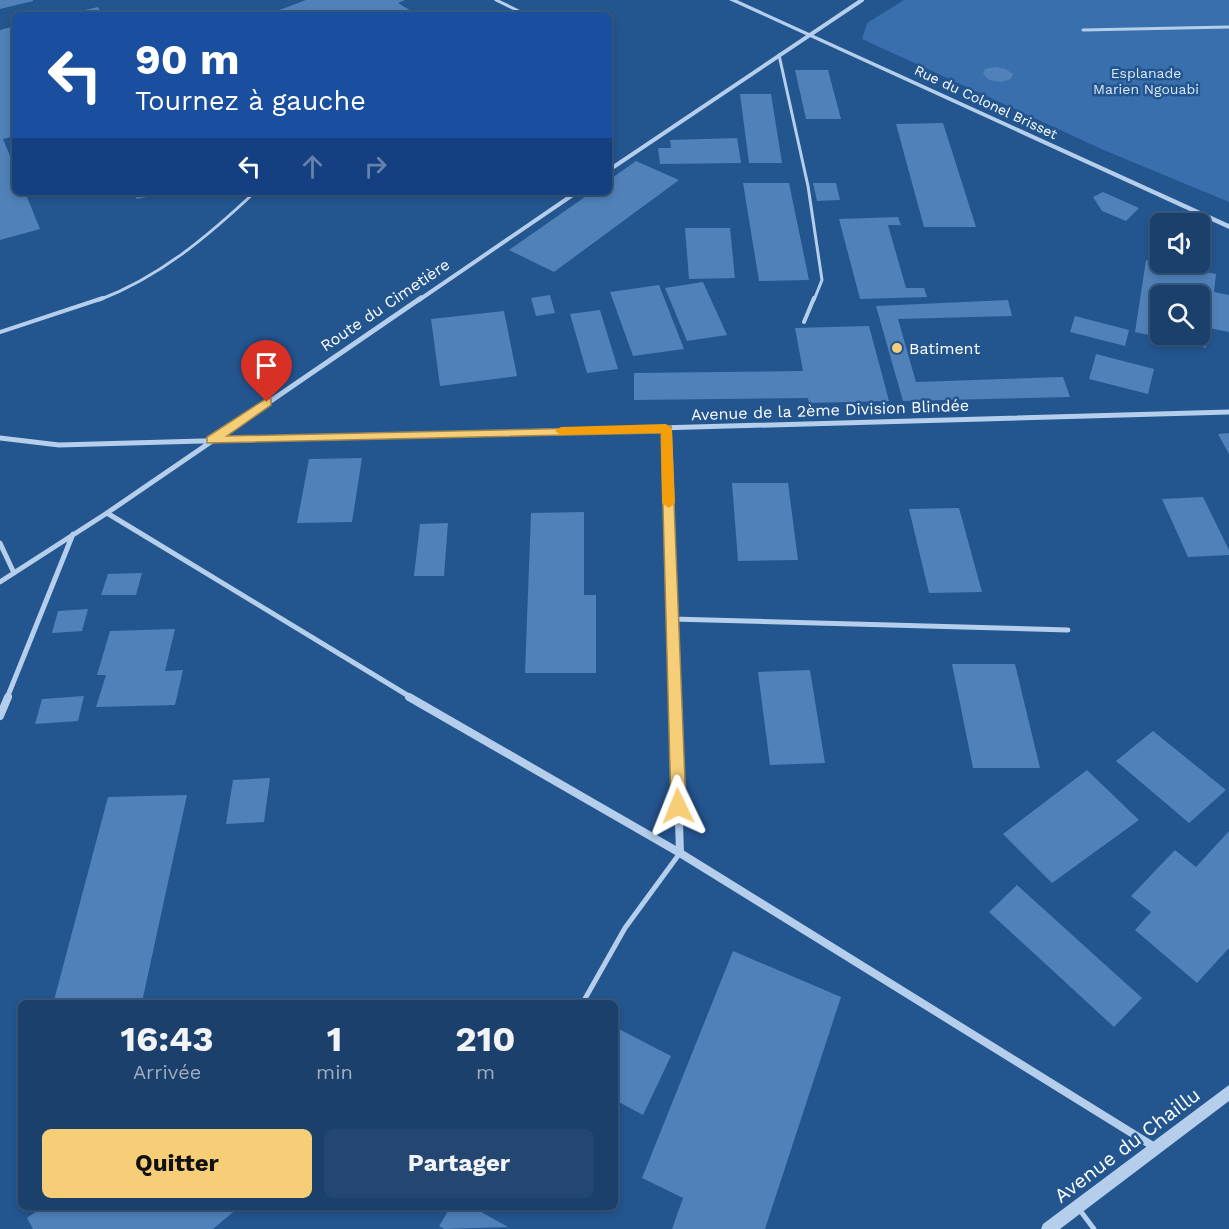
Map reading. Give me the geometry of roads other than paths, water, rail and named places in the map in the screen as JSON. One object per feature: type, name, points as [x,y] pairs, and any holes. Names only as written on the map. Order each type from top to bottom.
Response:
[{"type":"street","name":"Rue du Colonel Brisset","points":[[732,0],[1229,227]]},
{"type":"street","points":[[612,168],[862,0]]},
{"type":"street","name":"Route du Cimetière","points":[[0,582],[107,513],[573,195]]},
{"type":"street","name":"Avenue de la 2ème Division Blindée","points":[[0,438],[59,445],[1229,412]]},
{"type":"street","points":[[666,429],[680,853]]},
{"type":"street","points":[[107,513],[354,665],[680,853],[1156,1148]]},
{"type":"street","points":[[0,716],[73,534]]},
{"type":"street","points":[[0,543],[14,573]]},
{"type":"street","points":[[672,619],[1068,630]]},
{"type":"street","name":"Avenue du Chaillu","points":[[1048,1229],[1229,1092]]},
{"type":"lane","points":[[496,0],[521,12]]},
{"type":"lane","points":[[1083,30],[1229,27]]},
{"type":"lane","points":[[778,55],[808,186],[822,280],[804,322]]},
{"type":"lane","points":[[0,332],[97,302],[162,269],[214,229],[252,195]]},
{"type":"lane","points":[[584,1000],[625,928],[680,853]]},
{"type":"lane","points":[[1077,1207],[1094,1229]]},
{"type":"place","name":"Batiment","points":[[897,348]]},
{"type":"park label","name":"Esplanade Marien Ngouabi","points":[[1146,82]]}]
